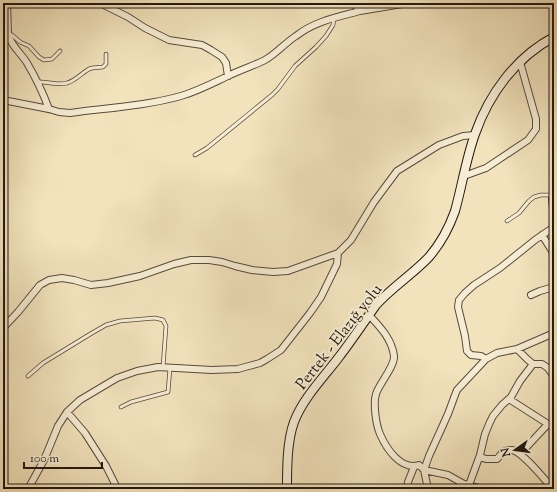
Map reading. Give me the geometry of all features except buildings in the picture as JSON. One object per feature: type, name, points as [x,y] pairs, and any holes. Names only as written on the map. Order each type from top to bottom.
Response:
[{"type":"main road","name":"Pertek - Elazığ yolu","points":[[287,489],[293,424],[303,403],[340,357],[383,297],[429,257],[444,236],[455,211],[475,135],[494,94],[506,77],[520,62],[534,49],[554,37]]},
{"type":"street","points":[[7,3],[8,34],[13,45],[38,82],[49,109]]},
{"type":"street","points":[[100,3],[169,40],[202,45],[211,50],[222,57],[226,63],[228,76]]},
{"type":"street","points":[[352,3],[360,11]]},
{"type":"street","points":[[360,11],[362,3]]},
{"type":"street","points":[[3,100],[70,113],[162,100],[198,90],[264,60],[297,35],[323,21],[360,11],[408,3]]},
{"type":"street","points":[[464,176],[486,168],[528,140],[536,129],[536,119],[520,62]]},
{"type":"street","points":[[3,328],[40,285],[49,280],[62,278],[91,285],[108,283],[140,276],[174,264],[191,260],[222,262],[252,270],[273,272],[288,271],[338,253],[350,240],[374,202],[397,171],[438,145],[463,136],[475,135]]},
{"type":"street","points":[[554,195],[552,201],[554,219]]},
{"type":"street","points":[[486,359],[481,356],[471,355],[467,351],[458,307],[459,300],[474,285],[500,268],[554,227]]},
{"type":"street","points":[[542,235],[554,254]]},
{"type":"street","points":[[28,489],[44,460],[58,426],[68,412],[80,400],[117,378],[144,369],[158,367],[212,370],[238,369],[260,363],[281,350],[321,297],[337,264],[338,253]]},
{"type":"street","points":[[532,295],[554,287]]},
{"type":"street","points":[[369,315],[383,331],[392,347],[394,358],[376,395],[375,410],[379,433],[388,449],[394,457],[402,462],[414,467],[419,465],[424,470],[448,475],[464,484],[483,489]]},
{"type":"street","points":[[428,489],[424,470],[458,390],[486,359],[497,353],[517,349],[554,333]]},
{"type":"street","points":[[517,349],[533,364],[542,364],[548,368],[554,377]]},
{"type":"street","points":[[469,485],[480,457],[485,434],[493,416],[502,405],[511,398],[520,381],[533,364]]},
{"type":"street","points":[[509,399],[551,425],[520,454]]},
{"type":"street","points":[[68,412],[85,433],[106,466],[117,489]]},
{"type":"street","points":[[480,457],[486,459],[497,459],[506,450],[513,450],[520,454],[553,489]]},
{"type":"street","points":[[407,489],[414,467]]},
{"type":"lane","points":[[195,155],[207,148],[278,89],[295,66],[326,36],[333,25],[334,18]]},
{"type":"lane","points":[[8,34],[29,46],[39,57],[44,60],[52,59],[60,51]]},
{"type":"lane","points":[[38,82],[44,81],[61,84],[68,83],[89,69],[103,67],[106,64],[106,54]]},
{"type":"lane","points":[[507,221],[519,213],[534,197],[541,195],[554,195]]},
{"type":"lane","points":[[28,376],[43,363],[106,325],[120,321],[155,318],[163,320],[166,326],[168,392],[121,406]]}]
